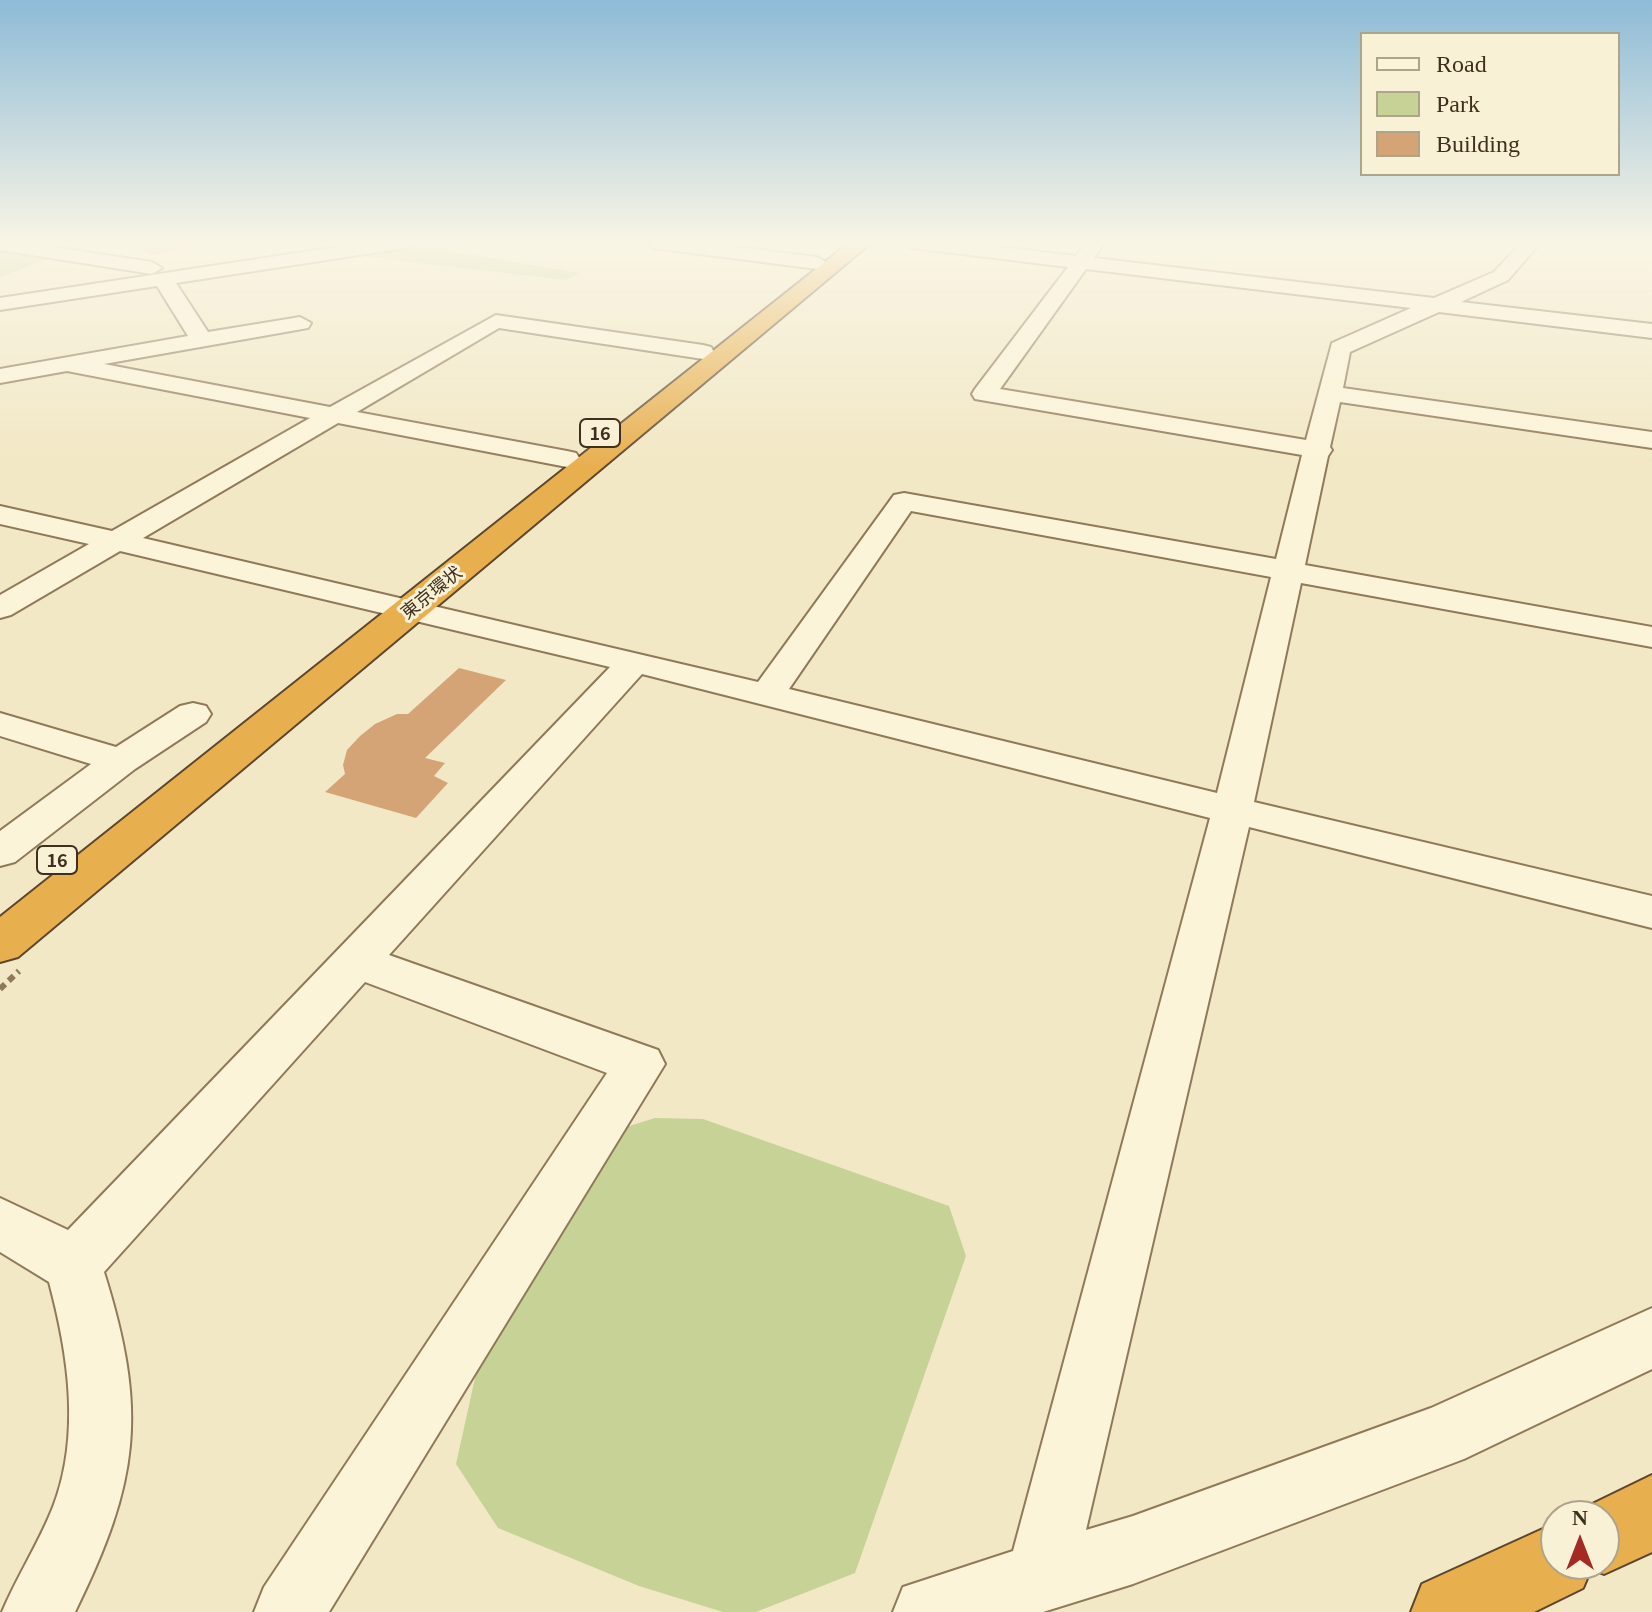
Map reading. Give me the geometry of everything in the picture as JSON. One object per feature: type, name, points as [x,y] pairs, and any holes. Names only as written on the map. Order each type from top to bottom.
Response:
[{"type":"highway","name":"東京環状","points":[[397,606],[567,459],[748,317]]},
{"type":"highway","name":"東京環状","points":[[0,944],[14,891],[397,606],[766,317]]},
{"type":"highway","points":[[0,954],[14,891]]},
{"type":"highway","points":[[1620,1529],[1652,1512]]},
{"type":"highway","points":[[1450,1612],[1540,1569]]},
{"type":"street","points":[[190,317],[202,340]]},
{"type":"street","points":[[1040,317],[984,394],[1319,450]]},
{"type":"street","points":[[1041,1576],[1232,812],[1319,450],[1340,348],[1409,317]]},
{"type":"street","points":[[1538,317],[1652,331]]},
{"type":"street","points":[[0,608],[496,321],[703,352]]},
{"type":"street","points":[[0,376],[300,323]]},
{"type":"street","points":[[66,364],[567,459]]},
{"type":"street","points":[[1330,393],[1652,440]]},
{"type":"street","points":[[766,696],[904,501],[1652,637]]},
{"type":"street","points":[[0,515],[397,606],[1652,912]]},
{"type":"street","points":[[73,1265],[632,664]]},
{"type":"street","points":[[14,891],[121,761],[193,714]]},
{"type":"street","points":[[0,724],[121,761]]},
{"type":"street","points":[[289,1612],[640,1064],[356,961]]},
{"type":"street","points":[[0,1224],[30,1238],[73,1265],[92,1327],[100,1399],[95,1477],[65,1558],[37,1612]]},
{"type":"street","points":[[928,1612],[1133,1550],[1441,1436],[1652,1338]]},
{"type":"green space","points":[[655,1118],[703,1119],[949,1206],[966,1256],[855,1573],[756,1612],[723,1612],[639,1586],[498,1528],[456,1464],[477,1369],[620,1129]]},
{"type":"building","points":[[459,668],[506,680],[425,758],[445,763],[434,776],[448,783],[416,818],[325,792],[345,774],[343,765],[347,750],[360,736],[375,724],[397,714],[408,714]]}]
